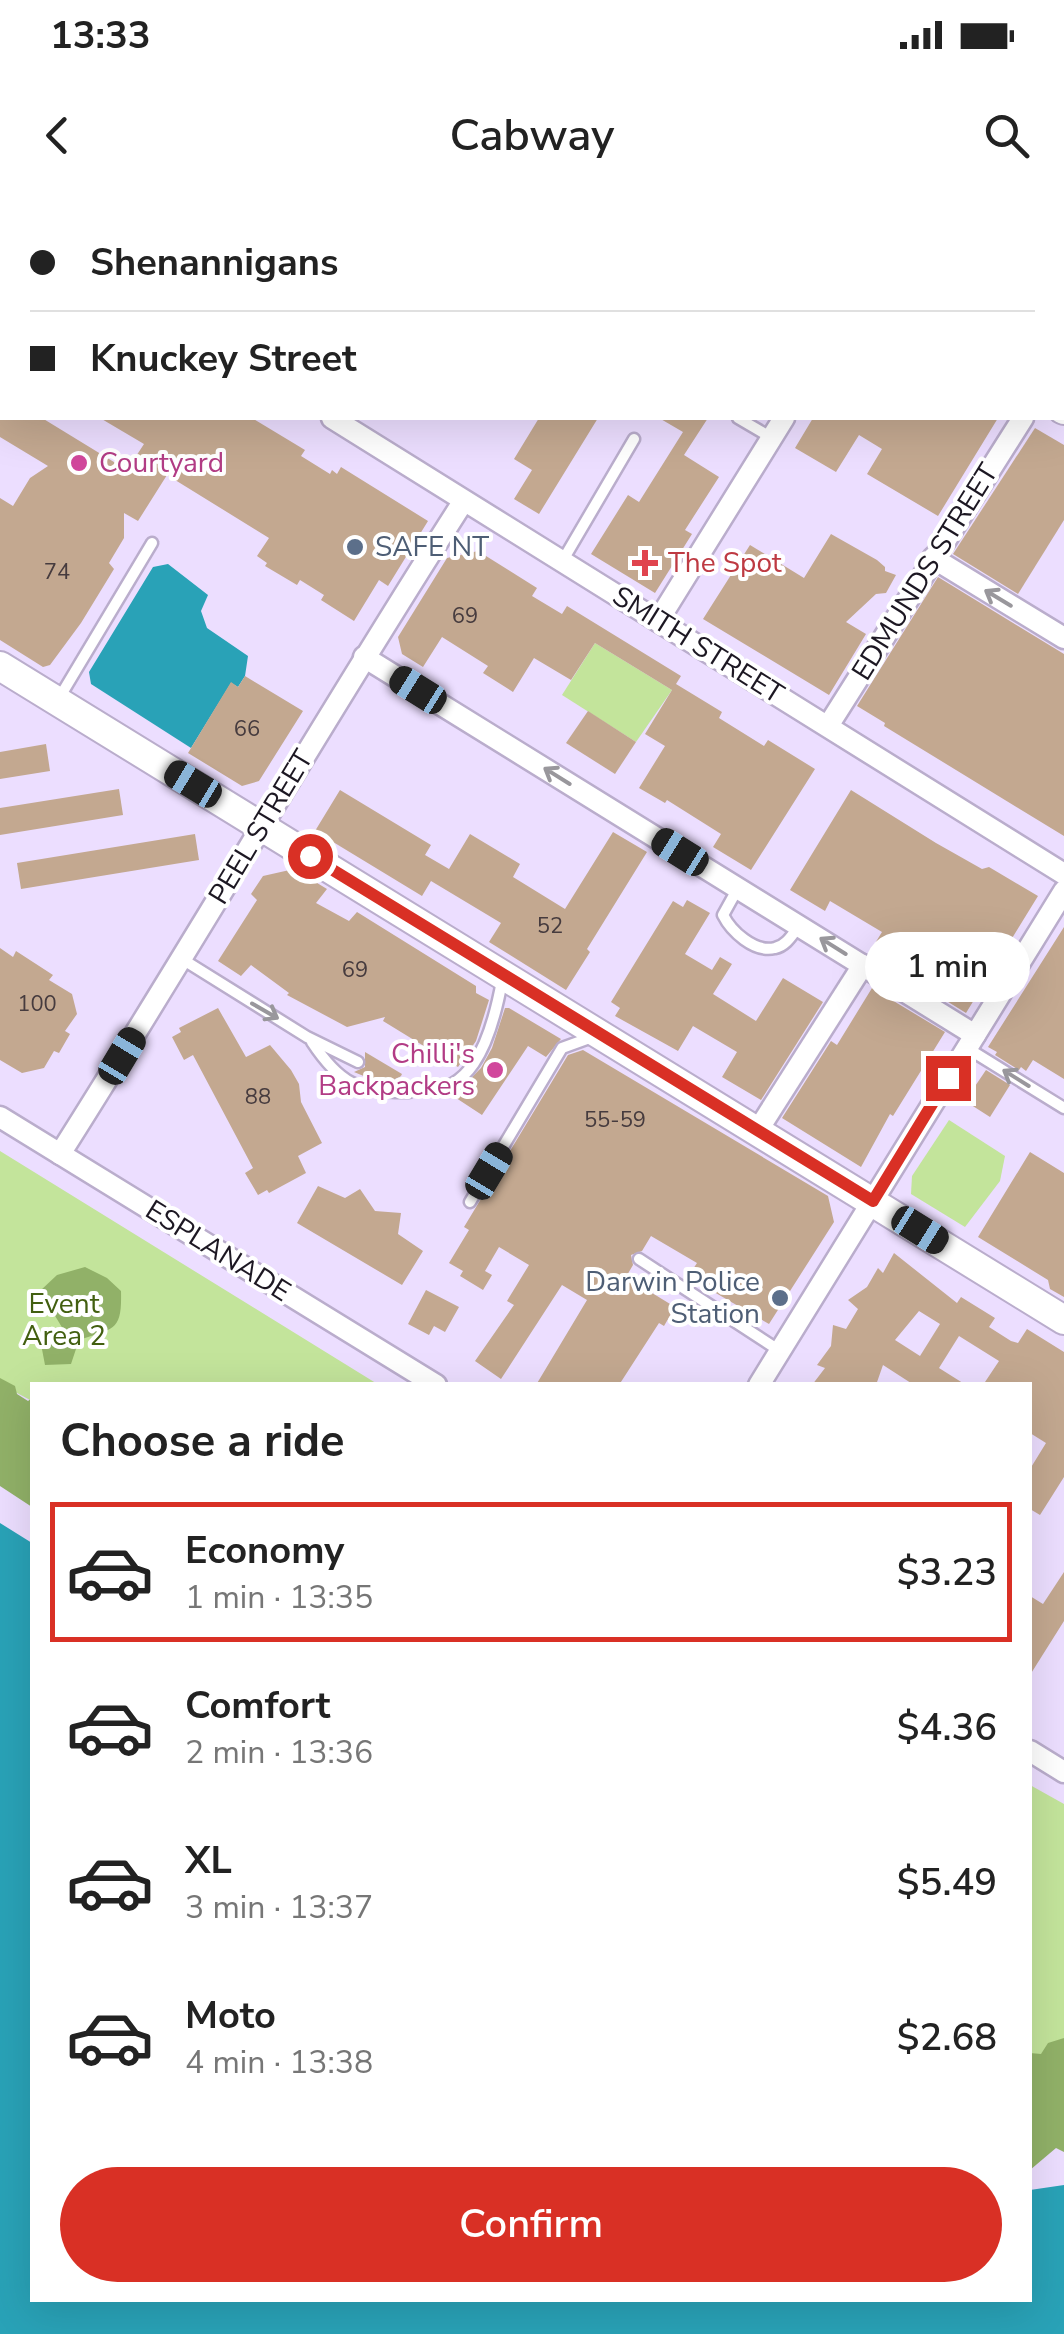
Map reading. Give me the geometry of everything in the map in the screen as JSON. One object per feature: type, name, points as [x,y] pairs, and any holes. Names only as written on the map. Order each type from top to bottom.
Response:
[{"type":"street","name":"SMITH STREET","points":[[335,420],[1064,874]]},
{"type":"street","points":[[658,621],[783,420]]},
{"type":"street","name":"EDMUNDS STREET","points":[[828,726],[1022,420]]},
{"type":"street","name":"PEEL STREET","points":[[60,1154],[364,656],[463,502]]},
{"type":"street","points":[[933,558],[1064,638]]},
{"type":"street","points":[[364,656],[863,965],[971,1041]]},
{"type":"street","points":[[0,666],[1064,1320]]},
{"type":"street","points":[[761,1382],[1064,890]]},
{"type":"street","points":[[758,1130],[863,965]]},
{"type":"street","name":"ESPLANADE","points":[[0,1116],[431,1382]]},
{"type":"street","points":[[1032,1752],[1064,1772]]},
{"type":"lane","points":[[741,420],[772,438]]},
{"type":"lane","points":[[563,560],[634,439]]},
{"type":"lane","points":[[57,701],[152,543]]},
{"type":"lane","points":[[738,888],[723,915],[730,929],[760,947],[774,948],[788,941],[799,926]]},
{"type":"lane","points":[[182,959],[307,1038],[358,1062]]},
{"type":"lane","points":[[307,1038],[329,1068],[355,1086],[379,1093],[426,1092],[448,1086],[468,1071],[492,1028],[503,976]]},
{"type":"lane","points":[[470,1202],[562,1048],[601,1034]]},
{"type":"lane","points":[[971,1041],[1064,1108]]},
{"type":"lane","points":[[399,1085],[426,1092]]},
{"type":"lane","points":[[639,1259],[780,1351]]},
{"type":"green space","points":[[595,643],[672,690],[636,742],[562,695]]},
{"type":"green space","points":[[949,1120],[1005,1156],[1000,1181],[965,1227],[911,1194],[912,1176]]},
{"type":"green space","name":"Event Area 2","points":[[0,1151],[374,1382],[30,1382],[30,1400],[0,1384]]},
{"type":"green space","name":"Event Area 2","points":[[85,1267],[107,1278],[121,1291],[118,1321],[108,1330],[79,1340],[71,1364],[45,1365],[41,1344],[63,1329],[40,1291],[57,1275]]},
{"type":"green space","points":[[0,1378],[15,1386],[17,1394],[30,1400],[30,1506],[0,1486]]},
{"type":"green space","points":[[1032,1786],[1064,1804],[1064,2065],[1032,2073]]},
{"type":"green space","points":[[1064,2038],[1064,2152],[1056,2148],[1032,2168],[1032,2053],[1041,2054],[1048,2043]]},
{"type":"water","points":[[168,564],[208,595],[201,611],[207,628],[248,656],[245,676],[238,687],[231,683],[191,748],[91,684],[89,672],[153,567]]},
{"type":"water","points":[[0,1523],[30,1542],[30,2302],[1032,2302],[1032,2190],[1064,2185],[1064,2334],[0,2334]]},
{"type":"building","points":[[0,420],[45,420],[127,470],[144,444],[103,420],[255,420],[305,450],[301,456],[330,474],[332,470],[337,474],[341,467],[428,521],[388,586],[379,580],[354,621],[321,600],[324,595],[300,580],[297,585],[265,566],[267,563],[257,556],[269,538],[167,475],[138,521],[124,513],[124,538],[109,563],[114,569],[81,623],[50,665],[43,667],[0,640],[0,498],[13,506],[30,478],[48,466],[0,437]]},
{"type":"building","points":[[538,420],[597,420],[539,514],[514,499],[532,470],[514,459]]},
{"type":"building","points":[[662,420],[707,420],[684,455],[719,477],[685,530],[692,534],[655,593],[591,554],[628,495],[639,502],[683,432]]},
{"type":"building","points":[[812,420],[997,420],[938,516],[867,474],[882,449],[859,435],[836,472],[795,448]]},
{"type":"building","points":[[1035,428],[1064,445],[1064,520],[1018,594],[953,554]]},
{"type":"building","points":[[831,534],[896,575],[886,593],[876,594],[846,622],[866,634],[829,695],[703,619],[750,545],[804,578]]},
{"type":"building","points":[[478,551],[537,588],[532,596],[562,614],[567,606],[681,676],[676,684],[722,712],[719,718],[764,746],[768,740],[815,769],[751,870],[713,847],[721,834],[667,800],[665,803],[639,788],[665,746],[645,734],[672,690],[595,643],[571,680],[534,658],[513,692],[483,673],[488,666],[442,637],[423,667],[402,654],[398,637],[447,558]]},
{"type":"building","points":[[938,577],[1064,654],[1064,836],[857,706]]},
{"type":"building","points":[[245,676],[303,711],[259,781],[242,786],[188,753],[231,682],[238,687]]},
{"type":"building","points":[[588,711],[636,742],[615,774],[566,743]]},
{"type":"building","points":[[46,744],[50,771],[0,779],[0,752]]},
{"type":"building","points":[[119,789],[123,815],[0,835],[0,808]]},
{"type":"building","points":[[340,790],[431,845],[425,855],[449,869],[470,834],[520,864],[513,877],[565,909],[613,832],[647,852],[566,990],[489,942],[501,923],[431,881],[422,896],[315,831]]},
{"type":"building","points":[[851,790],[936,843],[982,869],[989,867],[1038,896],[966,1013],[869,953],[882,932],[830,901],[825,911],[790,890]]},
{"type":"building","points":[[195,834],[199,860],[21,889],[17,863]]},
{"type":"building","points":[[294,869],[327,889],[316,903],[349,921],[357,912],[476,986],[476,993],[489,1000],[476,1041],[458,1067],[383,1021],[385,1017],[347,1027],[287,995],[251,965],[241,976],[218,961],[257,900],[251,894],[263,876]]},
{"type":"building","points":[[687,900],[710,913],[685,954],[712,970],[720,957],[732,964],[713,994],[756,1021],[783,978],[823,1002],[761,1100],[722,1077],[737,1052],[693,1026],[678,1051],[615,1016],[620,1008],[611,1002],[673,901],[683,907]]},
{"type":"building","points":[[1064,927],[1064,1079],[1033,1060],[1026,1071],[1021,1067],[1019,1070],[988,1047]]},
{"type":"building","points":[[0,948],[13,957],[16,951],[53,975],[49,980],[72,994],[77,1014],[65,1031],[70,1034],[44,1068],[22,1073],[0,1060]]},
{"type":"building","points":[[872,988],[945,1032],[893,1116],[890,1114],[861,1167],[782,1118],[831,1041],[837,1045]]},
{"type":"building","points":[[218,1008],[246,1057],[270,1045],[291,1070],[299,1084],[301,1102],[322,1143],[298,1156],[306,1173],[269,1193],[267,1190],[258,1195],[245,1173],[253,1168],[193,1055],[184,1060],[172,1037],[181,1032],[179,1028]]},
{"type":"building","name":"Chilli's Backpackers","points":[[505,1008],[561,1039],[546,1057],[528,1046],[482,1115],[453,1096],[481,1068]]},
{"type":"building","points":[[583,1050],[828,1196],[834,1222],[769,1324],[702,1285],[705,1280],[691,1272],[697,1263],[651,1236],[642,1251],[631,1255],[633,1265],[626,1277],[675,1307],[664,1326],[659,1323],[621,1382],[538,1382],[587,1300],[562,1285],[501,1379],[475,1361],[514,1305],[507,1301],[529,1265],[499,1247],[485,1271],[492,1275],[483,1290],[460,1276],[463,1271],[449,1263],[469,1230],[464,1227],[568,1055]]},
{"type":"building","points":[[365,1052],[401,1076],[391,1083],[378,1082],[354,1072],[365,1067]]},
{"type":"building","points":[[986,1070],[1010,1085],[990,1117],[965,1101]]},
{"type":"building","points":[[1030,1152],[1064,1173],[1064,1297],[1050,1289],[1048,1280],[978,1237]]},
{"type":"building","points":[[318,1186],[345,1198],[360,1189],[375,1211],[401,1213],[398,1234],[423,1251],[402,1285],[297,1223]]},
{"type":"building","points":[[894,1253],[957,1303],[961,1297],[995,1318],[989,1327],[1011,1341],[1018,1343],[1027,1329],[1064,1352],[1064,1477],[1040,1515],[1032,1510],[1032,1466],[1046,1443],[1032,1434],[1032,1382],[985,1382],[999,1361],[959,1336],[939,1368],[961,1382],[909,1382],[883,1365],[877,1382],[814,1382],[825,1368],[817,1365],[831,1346],[833,1325],[846,1329],[858,1309],[848,1300],[867,1287],[878,1268],[883,1273]],"holes":[[[919,1311],[940,1324],[920,1356],[895,1340]]]},
{"type":"building","points":[[426,1290],[459,1307],[445,1332],[434,1326],[429,1335],[408,1324]]},
{"type":"building","points":[[1064,1572],[1064,1621],[1032,1672],[1032,1597],[1043,1604]]},
{"type":"place","name":"Courtyard","points":[[79,463]]},
{"type":"place","name":"SAFE NT","points":[[355,547]]},
{"type":"place","name":"The Spot","points":[[645,563]]},
{"type":"place","name":"Chilli's Backpackers","points":[[495,1070]]},
{"type":"place","name":"Darwin Police Station","points":[[780,1298]]},
{"type":"route","points":[[310,856],[873,1201],[948,1078]]}]
